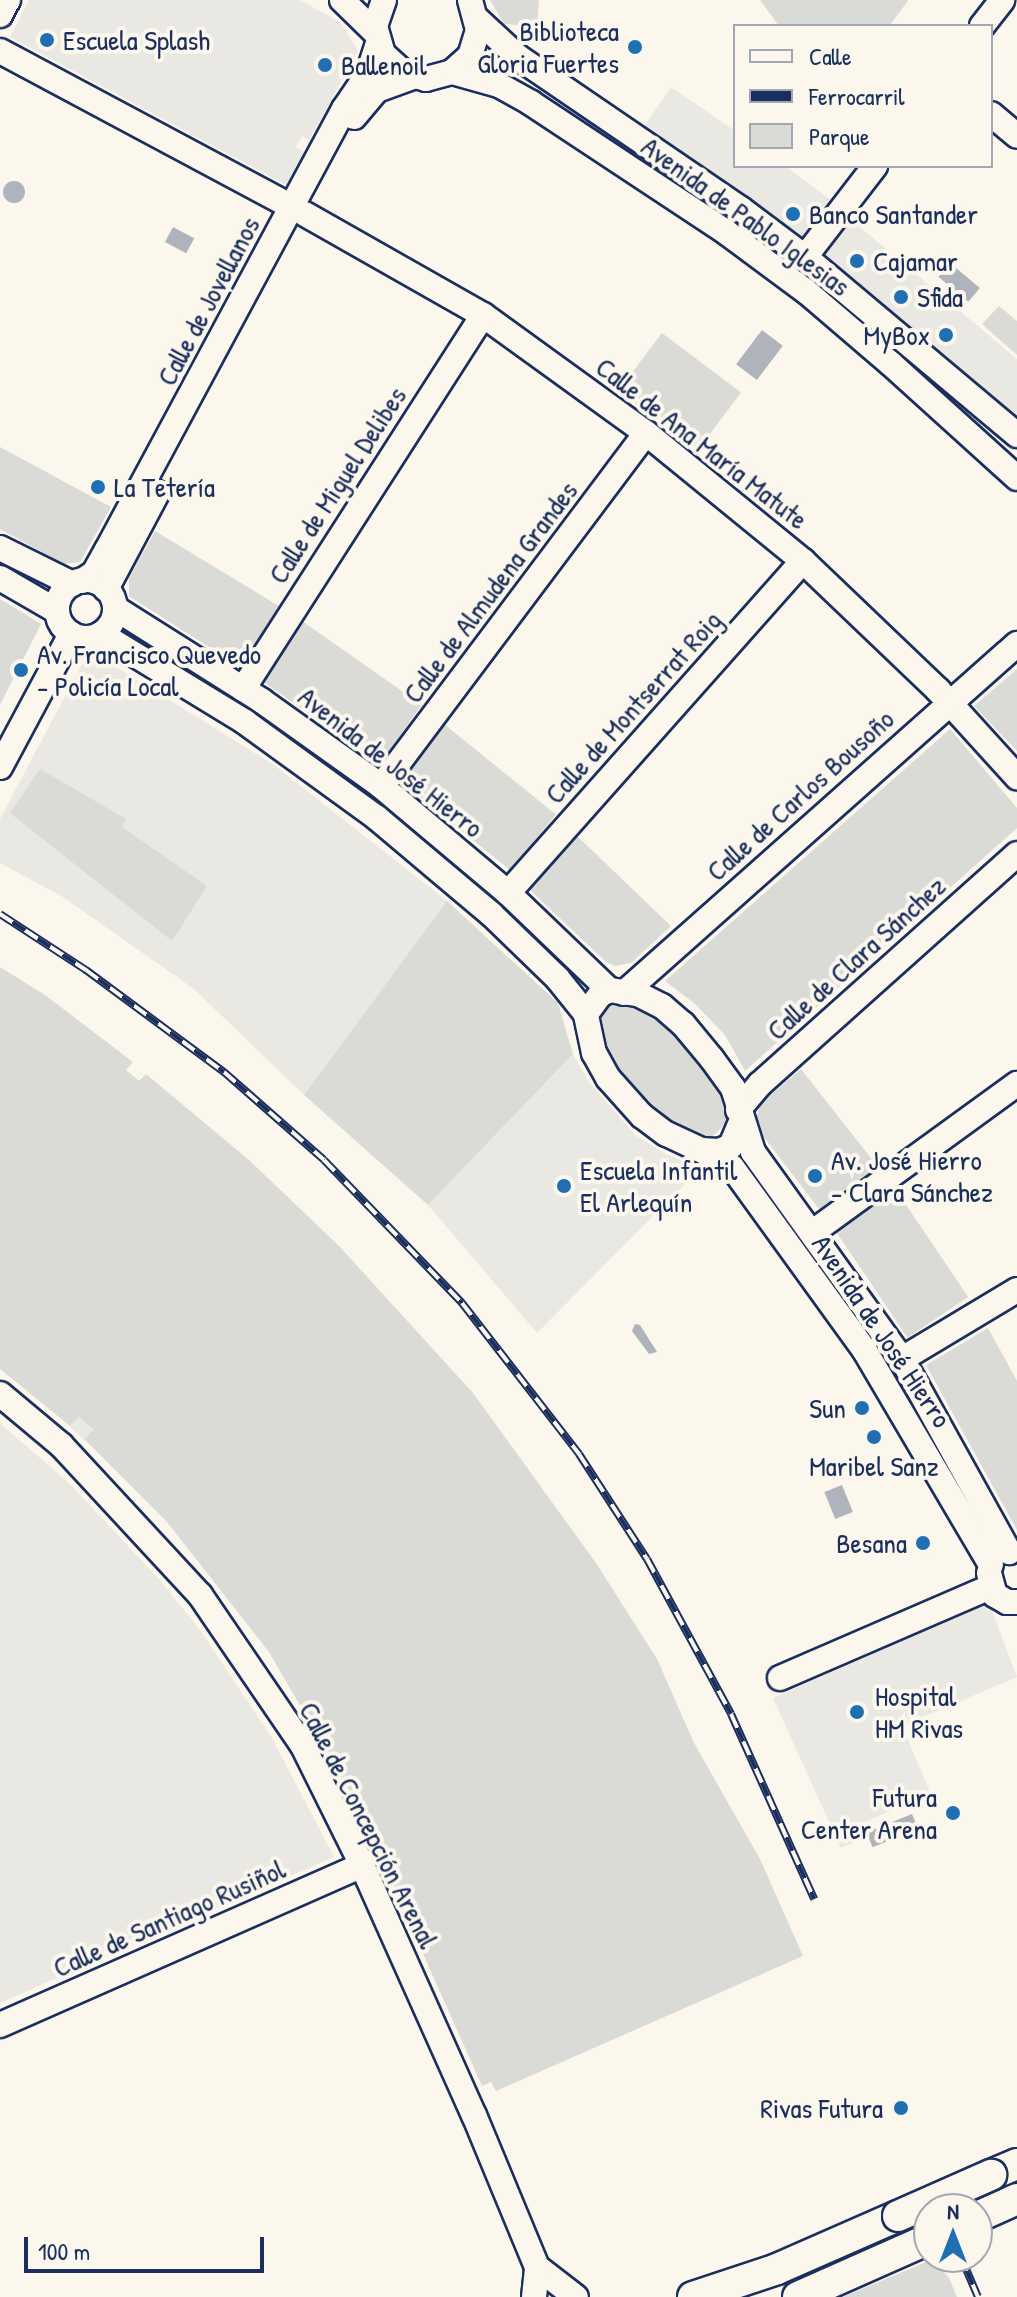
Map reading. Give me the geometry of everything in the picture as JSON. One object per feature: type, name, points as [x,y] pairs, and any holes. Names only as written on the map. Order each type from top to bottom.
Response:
[{"type":"main road","points":[[693,2297],[777,2269],[1004,2170]]},
{"type":"main road","points":[[798,2297],[913,2247]]},
{"type":"street","points":[[0,15],[8,0]]},
{"type":"street","points":[[342,0],[377,38],[389,62],[413,77]]},
{"type":"street","name":"Calle de Jovellanos","points":[[111,598],[344,109],[368,74],[384,0]]},
{"type":"street","points":[[984,24],[1002,0]]},
{"type":"street","points":[[452,72],[474,48],[474,9]]},
{"type":"street","name":"Avenida de Pablo Iglesias","points":[[474,9],[518,57],[741,209],[805,257],[1015,428]]},
{"type":"street","name":"Calle de Ana María Matute","points":[[0,51],[298,211],[483,315],[646,433],[803,561],[949,702],[1017,777]]},
{"type":"street","name":"Calle de Jovellanos","points":[[77,582],[94,573],[355,115],[377,90],[413,77],[439,77],[452,72]]},
{"type":"street","name":"Avenida de Pablo Iglesias","points":[[452,72],[499,85],[520,97],[726,232],[808,293],[1017,478]]},
{"type":"street","points":[[993,116],[1017,136]]},
{"type":"street","points":[[805,257],[873,168]]},
{"type":"street","name":"Calle de Miguel Delibes","points":[[243,689],[483,315]]},
{"type":"street","name":"Calle de Almudena Grandes","points":[[381,786],[646,433]]},
{"type":"street","points":[[0,548],[77,582],[91,581],[111,598],[111,624],[101,634],[84,638],[71,634],[63,627],[57,611],[61,594],[77,582]]},
{"type":"street","name":"Calle de Montserrat Roig","points":[[508,893],[803,561]]},
{"type":"street","points":[[0,578],[57,611]]},
{"type":"street","name":"Avenida de José Hierro","points":[[111,598],[381,786],[508,893],[616,992],[638,994],[662,1006],[683,1024],[733,1088],[753,1152],[902,1359],[1007,1583]]},
{"type":"street","points":[[0,767],[71,634]]},
{"type":"street","name":"Avenida de José Hierro","points":[[101,634],[245,722],[377,818],[491,914],[558,979],[586,1014],[594,1053],[618,1089],[642,1116],[666,1134],[732,1167],[865,1351],[1007,1583]]},
{"type":"street","name":"Calle de Carlos Bousoño","points":[[586,1014],[600,995],[616,992],[1017,644]]},
{"type":"street","name":"Calle de Clara Sánchez","points":[[701,1150],[719,1151],[731,1146],[740,1116],[760,1084],[1017,854]]},
{"type":"street","points":[[813,1232],[1017,1084]]},
{"type":"street","points":[[902,1359],[1017,1290]]},
{"type":"street","name":"Calle de Concepción Arenal","points":[[0,1394],[61,1445],[200,1595],[303,1746],[362,1865],[474,2115],[537,2267],[534,2297]]},
{"type":"street","points":[[780,1678],[1007,1583]]},
{"type":"street","name":"Calle de Santiago Rusiñol","points":[[0,2025],[362,1865]]},
{"type":"street","name":"Calle de Concepción Arenal","points":[[537,2267],[576,2297]]},
{"type":"shaded area","points":[[29,0],[300,0],[340,22],[358,51],[309,140],[302,136],[296,147],[304,152],[286,185],[10,37]]},
{"type":"shaded area","points":[[671,87],[733,130],[733,168],[788,168],[862,223],[860,227],[1017,359],[1017,422],[637,137]]},
{"type":"shaded area","points":[[14,181],[22,184],[25,192],[22,200],[14,203],[6,200],[3,192],[6,184]]},
{"type":"shaded area","points":[[173,227],[194,238],[186,253],[165,242]]},
{"type":"shaded area","points":[[950,263],[980,288],[968,302],[938,277]]},
{"type":"shaded area","points":[[762,330],[783,346],[757,380],[736,364]]},
{"type":"shaded area","points":[[102,658],[274,765],[447,901],[304,1095],[194,989],[63,897],[0,863],[0,819],[81,666],[87,660]]},
{"type":"shaded area","name":"Escuela Infantil El Arlequín","points":[[573,1054],[589,1082],[635,1135],[668,1155],[701,1168],[537,1333],[428,1205]]},
{"type":"shaded area","points":[[635,1324],[640,1325],[657,1352],[649,1354],[632,1331]]},
{"type":"shaded area","points":[[79,1417],[93,1431],[84,1440],[70,1426]]},
{"type":"shaded area","points":[[0,1423],[71,1485],[159,1579],[200,1630],[272,1738],[334,1857],[0,2003]]},
{"type":"shaded area","points":[[842,1485],[853,1512],[835,1519],[824,1492]]},
{"type":"shaded area","name":"Hospital HM Rivas","points":[[989,1603],[1017,1677],[902,1726],[931,1794],[855,1826],[860,1840],[841,1848],[773,1698]]},
{"type":"shaded area","points":[[912,1814],[918,1829],[873,1847],[867,1832]]},
{"type":"green space","points":[[490,0],[539,0],[537,27],[504,24]]},
{"type":"green space","points":[[760,0],[908,1],[891,24],[778,24]]},
{"type":"green space","points":[[999,306],[1017,321],[1017,355],[982,324]]},
{"type":"green space","points":[[662,333],[741,393],[698,450],[619,391]]},
{"type":"green space","points":[[0,447],[111,507],[80,562],[64,564],[0,529]]},
{"type":"green space","points":[[155,531],[279,606],[240,667],[129,596],[129,578]]},
{"type":"green space","points":[[0,599],[41,624],[0,705]]},
{"type":"green space","points":[[302,621],[422,705],[380,764],[261,680]]},
{"type":"green space","points":[[1017,669],[1017,751],[974,706]]},
{"type":"green space","points":[[444,724],[556,815],[511,871],[399,780]]},
{"type":"green space","points":[[950,729],[1017,808],[1017,828],[745,1071],[725,1035],[694,1003],[665,981]]},
{"type":"green space","points":[[40,769],[126,819],[122,827],[207,886],[172,941],[10,813]]},
{"type":"green space","points":[[576,835],[671,926],[631,963],[615,966],[606,962],[529,889]]},
{"type":"green space","points":[[447,901],[558,1003],[573,1054],[428,1205],[304,1095]]},
{"type":"green space","points":[[0,967],[45,995],[133,1062],[126,1070],[139,1081],[146,1074],[249,1160],[339,1246],[473,1393],[596,1563],[657,1659],[694,1743],[760,1859],[803,1956],[496,2091],[491,2082],[482,2086],[352,1795],[269,1652],[167,1522],[84,1439],[93,1430],[79,1417],[70,1426],[0,1369]]},
{"type":"green space","points":[[629,1000],[659,1015],[717,1080],[729,1109],[727,1122],[713,1136],[705,1139],[663,1122],[609,1062],[597,1023],[609,1005]]},
{"type":"green space","points":[[801,1069],[878,1167],[819,1209],[754,1124],[761,1103]]},
{"type":"green space","points":[[742,1158],[895,1364],[994,1551],[889,1367],[741,1165]]},
{"type":"green space","points":[[896,1190],[968,1297],[908,1338],[835,1231]]},
{"type":"green space","points":[[988,1328],[1017,1381],[1017,1530],[926,1365]]},
{"type":"green space","points":[[913,2267],[913,2273],[945,2273],[957,2297],[843,2297]]},
{"type":"railway","points":[[0,914],[86,970],[224,1072],[324,1160],[462,1303],[579,1454],[647,1559],[731,1714],[814,1899]]},
{"type":"railway","points":[[968,2273],[978,2297]]},
{"type":"place","name":"Escuela Splash","points":[[47,40]]},
{"type":"place","name":"Biblioteca Gloria Fuertes","points":[[635,47]]},
{"type":"place","name":"Ballenoil","points":[[325,65]]},
{"type":"place","name":"Banco Santander","points":[[793,214]]},
{"type":"place","name":"Cajamar","points":[[857,261]]},
{"type":"place","name":"Sfida","points":[[901,297]]},
{"type":"place","name":"MyBox","points":[[946,335]]},
{"type":"place","name":"La Tetería","points":[[98,487]]},
{"type":"place","name":"Av. Francisco Quevedo - Policía Local","points":[[21,670]]},
{"type":"place","name":"Av. José Hierro - Clara Sánchez","points":[[815,1176]]},
{"type":"place","name":"Escuela Infantil El Arlequín","points":[[564,1186]]},
{"type":"place","name":"Sun","points":[[862,1408]]},
{"type":"place","name":"Maribel Sanz","points":[[874,1437]]},
{"type":"place","name":"Besana","points":[[923,1543]]},
{"type":"place","name":"Hospital HM Rivas","points":[[857,1712]]},
{"type":"place","name":"Futura Center Arena","points":[[953,1813]]},
{"type":"place","name":"Rivas Futura","points":[[901,2108]]}]
